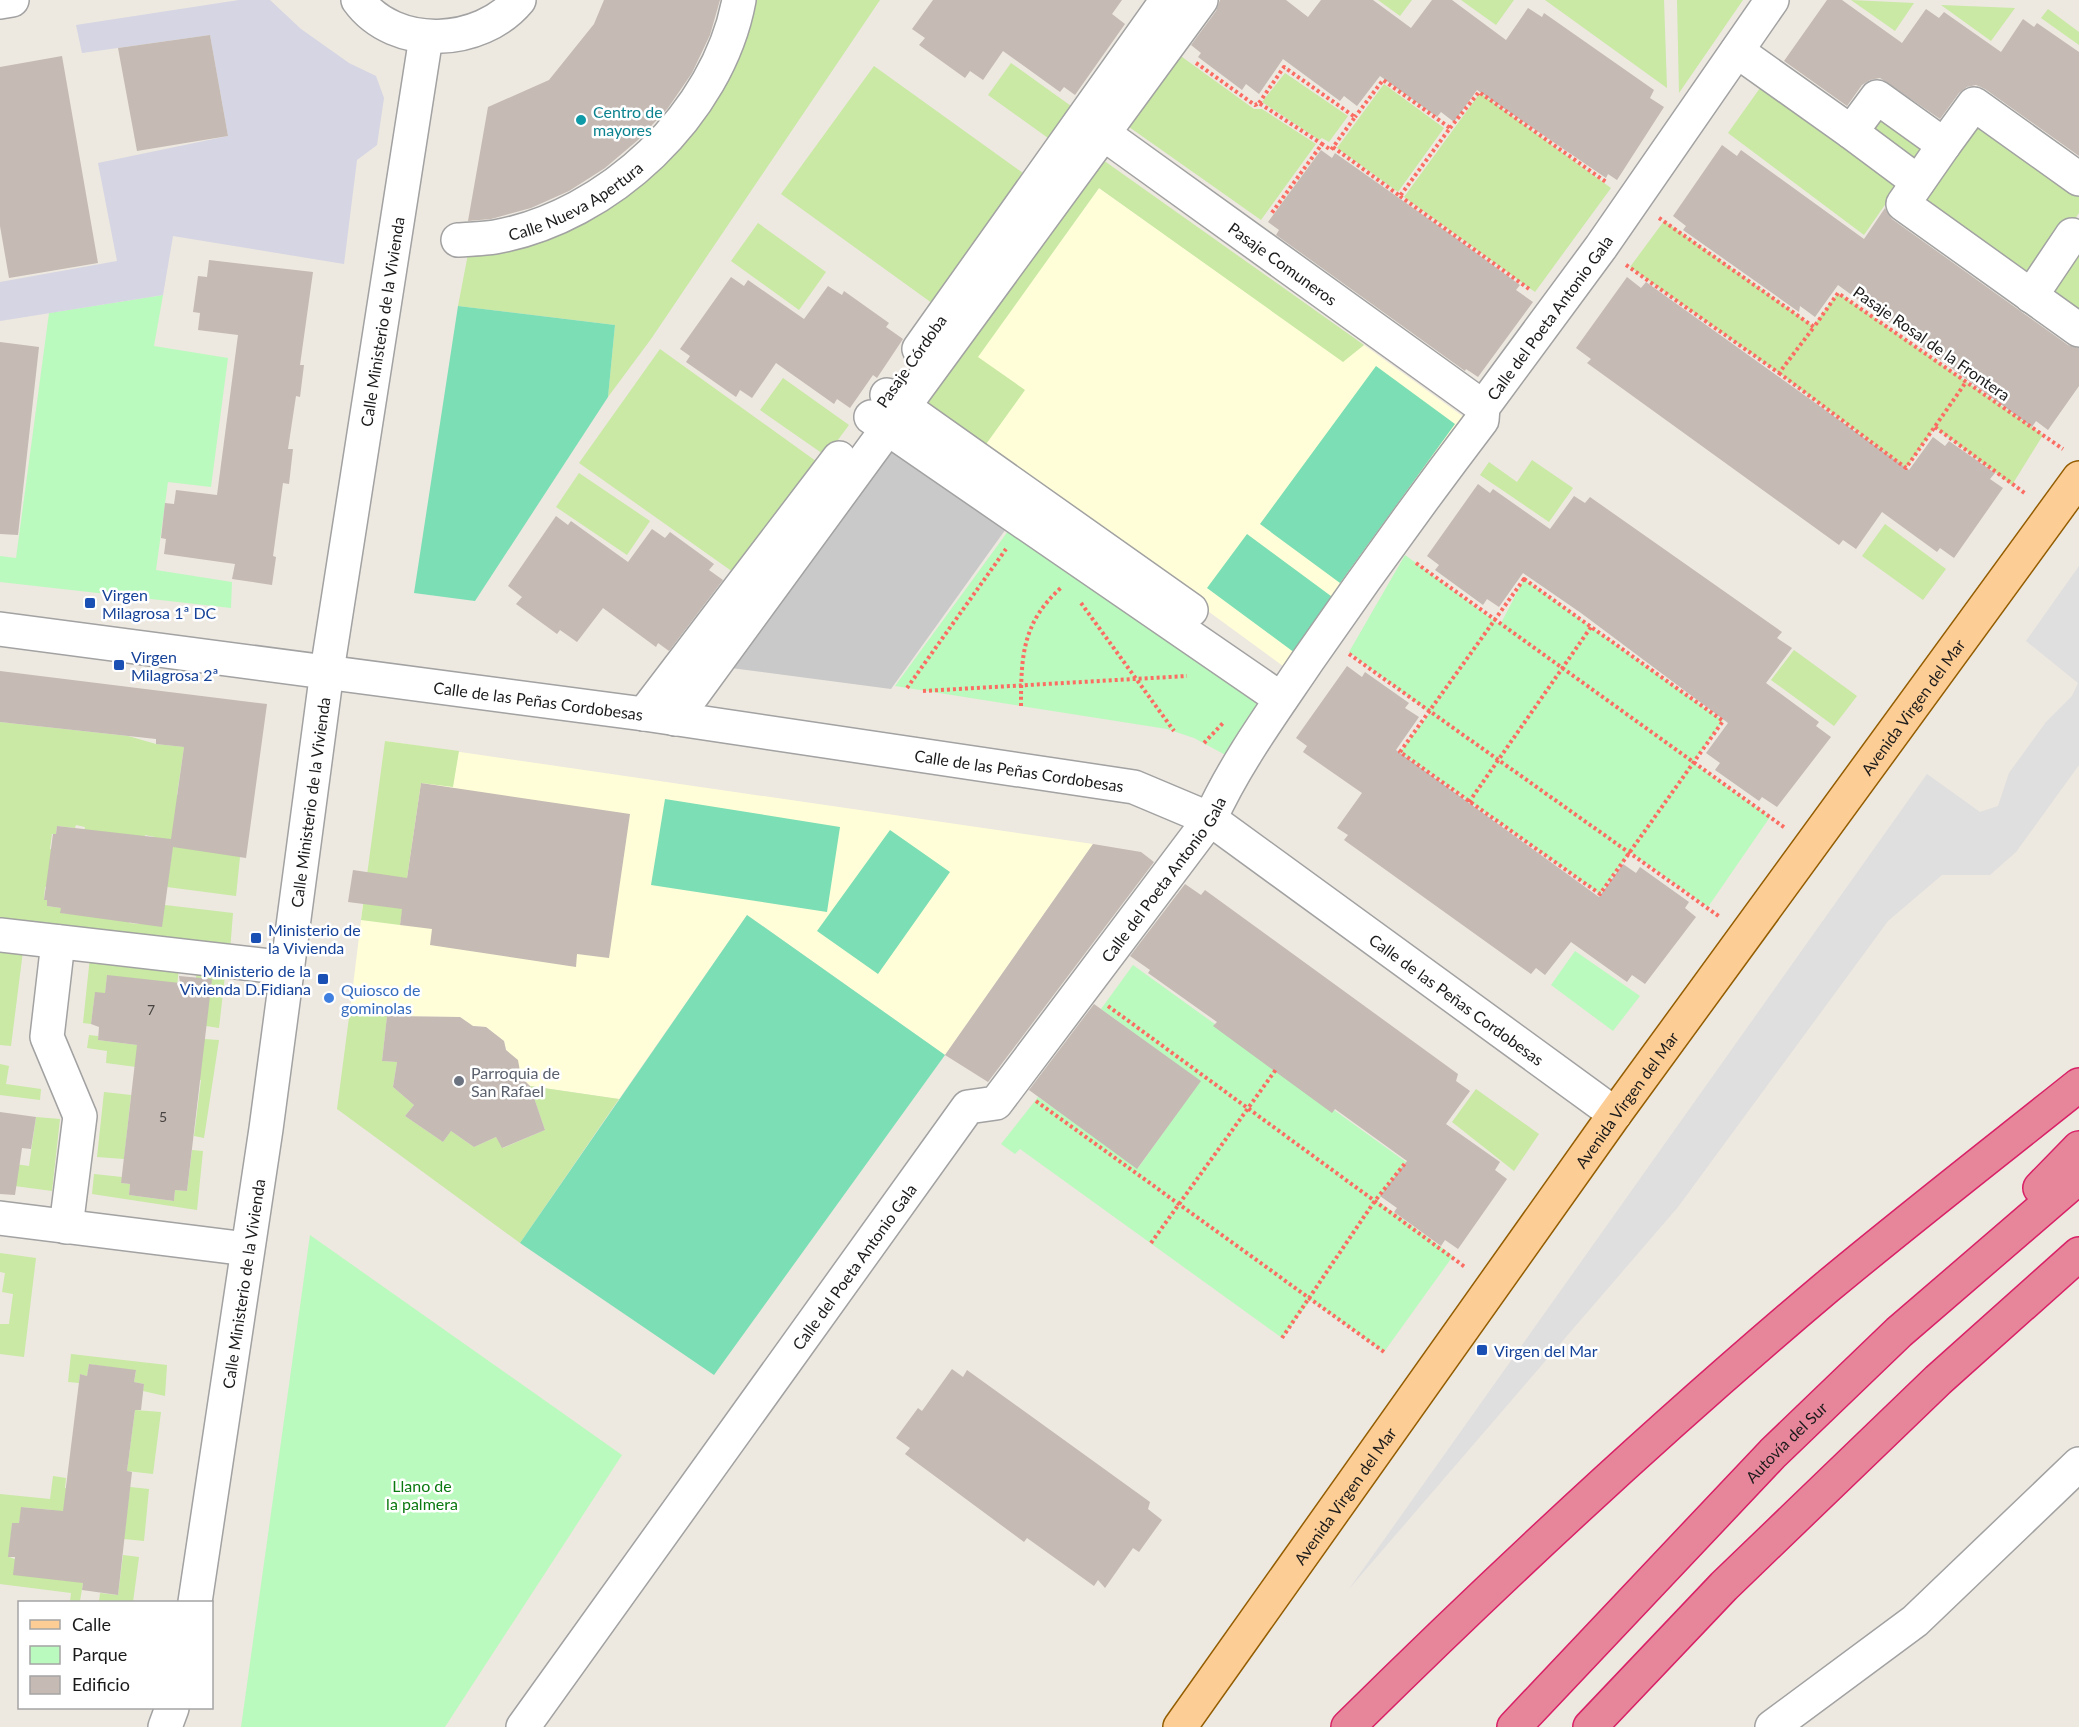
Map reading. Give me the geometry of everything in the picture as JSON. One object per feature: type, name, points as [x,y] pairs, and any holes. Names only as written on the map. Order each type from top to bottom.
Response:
[{"type":"highway","points":[[1348,1727],[1449,1628],[1649,1442],[1828,1287],[2079,1085]]},
{"type":"highway","points":[[1899,1332],[2079,1148]]},
{"type":"highway","name":"Autovía del Sur","points":[[1514,1727],[1773,1453],[1899,1332],[2079,1177]]},
{"type":"highway","points":[[1590,1727],[1776,1536],[1938,1380],[2079,1254]]},
{"type":"main road","name":"Avenida Virgen del Mar","points":[[1180,1727],[1615,1114],[2053,514],[2074,465]]},
{"type":"street","points":[[0,2],[12,0]]},
{"type":"street","points":[[358,0],[364,8],[392,27],[426,36],[459,36],[491,24],[519,0]]},
{"type":"street","name":"Calle Nueva Apertura","points":[[458,240],[494,237],[522,230],[565,213],[603,193],[643,161],[681,124],[698,101],[729,34],[739,0]]},
{"type":"street","name":"Pasaje Córdoba","points":[[660,717],[887,412],[1093,127],[1167,0]]},
{"type":"street","points":[[1093,127],[1169,44],[1201,0]]},
{"type":"street","name":"Calle del Poeta Antonio Gala","points":[[523,1727],[968,1107],[996,1103],[1210,819],[1226,785],[1324,637],[1389,544],[1482,420],[1483,407],[1633,202],[1772,0]]},
{"type":"street","name":"Calle Ministerio de la Vivienda","points":[[195,1601],[248,1249],[327,671],[426,36]]},
{"type":"street","points":[[1737,51],[1918,182]]},
{"type":"street","points":[[1851,132],[1877,97],[1944,145]]},
{"type":"street","points":[[2079,179],[1974,104],[1903,204],[2079,330]]},
{"type":"street","name":"Pasaje Comuneros","points":[[1093,127],[1483,407]]},
{"type":"street","points":[[2031,296],[2077,233]]},
{"type":"street","points":[[887,412],[1287,691]]},
{"type":"street","name":"Calle de las Peñas Cordobesas","points":[[0,629],[660,717],[1134,787],[1210,819],[1615,1114]]},
{"type":"street","points":[[0,935],[287,968]]},
{"type":"street","points":[[58,942],[47,1037],[80,1116],[66,1227]]},
{"type":"street","points":[[0,1218],[248,1249]]},
{"type":"street","points":[[1772,1727],[1915,1621],[2079,1464]]},
{"type":"street","points":[[165,1727],[171,1709]]},
{"type":"street","points":[[179,1727],[181,1709]]},
{"type":"path","points":[[1169,44],[1255,105],[1259,103],[1284,67],[1355,117]]},
{"type":"path","points":[[1259,103],[1330,150],[1383,80],[1449,128]]},
{"type":"path","points":[[1401,196],[1449,128],[1479,92],[1814,327],[1779,373]]},
{"type":"path","points":[[1252,241],[1322,144]]},
{"type":"path","points":[[1333,147],[1556,309]]},
{"type":"path","points":[[1601,247],[1779,373],[1906,468],[1966,382]]},
{"type":"path","name":"Pasaje Rosal de la Frontera","points":[[1814,327],[1838,292],[1966,382],[2074,465]]},
{"type":"path","points":[[1935,427],[2053,514]]},
{"type":"path","points":[[1389,544],[1811,848]]},
{"type":"path","points":[[907,688],[1007,547]]},
{"type":"path","points":[[1524,579],[1591,627],[1723,721],[1600,894],[1400,752],[1524,579]]},
{"type":"path","points":[[1021,706],[1026,637],[1035,618],[1066,584]]},
{"type":"path","points":[[1073,594],[1174,731]]},
{"type":"path","points":[[1469,802],[1591,627]]},
{"type":"path","points":[[1324,637],[1746,935]]},
{"type":"path","points":[[923,691],[1189,676]]},
{"type":"path","points":[[1083,988],[1374,1202],[1493,1286]]},
{"type":"path","points":[[1151,1244],[1277,1068]]},
{"type":"path","points":[[1011,1084],[1384,1352]]},
{"type":"path","points":[[1282,1338],[1374,1202],[1406,1162]]},
{"type":"shaded area","points":[[239,0],[270,0],[301,29],[349,63],[376,76],[384,98],[377,145],[357,160],[344,264],[173,236],[163,295],[0,321],[0,282],[117,261],[98,163],[228,136],[210,35],[82,53],[76,25]]},
{"type":"shaded area","points":[[1099,188],[1343,361],[1364,345],[1472,423],[1291,672],[984,447],[977,357]]},
{"type":"shaded area","points":[[886,441],[1008,526],[891,689],[723,667]]},
{"type":"shaded area","points":[[2079,566],[2079,765],[2016,852],[1990,875],[1942,875],[1888,921],[1678,1207],[1349,1589],[1927,774],[1980,812],[1998,806],[2009,773],[2046,722],[2072,696],[2078,683],[2026,641]]},
{"type":"shaded area","points":[[385,741],[1093,844],[945,1055],[747,915],[619,1099],[530,1086],[521,1077],[506,1050],[504,1041],[486,1027],[473,1026],[460,1017],[387,1016],[350,1010],[363,904],[387,875]]},
{"type":"green space","points":[[746,0],[880,0],[651,339],[608,397],[615,325],[458,306],[468,254],[655,164]]},
{"type":"green space","points":[[1378,0],[1412,0],[1400,16]]},
{"type":"green space","points":[[1461,0],[1514,0],[1496,25]]},
{"type":"green space","points":[[1545,0],[1664,0],[1667,88]]},
{"type":"green space","points":[[1677,0],[1743,0],[1679,93]]},
{"type":"green space","points":[[1851,0],[1914,3],[1895,31]]},
{"type":"green space","points":[[1941,5],[2015,8],[1991,41]]},
{"type":"green space","points":[[2048,9],[2079,32],[2079,45],[2041,18]]},
{"type":"green space","points":[[1171,49],[1254,109],[1262,109],[1316,144],[1261,220],[1122,122]]},
{"type":"green space","points":[[1011,63],[1078,111],[1055,143],[988,95]]},
{"type":"green space","points":[[874,66],[1030,178],[936,306],[781,194]]},
{"type":"green space","points":[[1285,73],[1348,116],[1329,142],[1322,138],[1319,140],[1262,102]]},
{"type":"green space","points":[[1765,81],[1905,176],[1864,235],[1728,133]]},
{"type":"green space","points":[[1384,84],[1444,128],[1398,192],[1337,148]]},
{"type":"green space","points":[[1480,93],[1611,188],[1535,292],[1404,197]]},
{"type":"green space","points":[[1877,101],[1929,137],[1908,167],[1857,131]]},
{"type":"green space","points":[[1973,110],[2079,183],[2079,213],[2027,287],[1907,204]]},
{"type":"green space","points":[[1096,155],[1364,345],[1343,362],[1099,188],[978,357],[1025,390],[984,447],[920,402]]},
{"type":"green space","points":[[1664,221],[1813,326],[1838,293],[2043,435],[2012,485],[1935,427],[1906,468],[1779,373],[1630,267]]},
{"type":"green space","points":[[758,223],[826,272],[799,310],[731,261]]},
{"type":"green space","points":[[2079,245],[2079,327],[2034,296]]},
{"type":"green space","points":[[163,295],[154,346],[228,358],[211,487],[168,482],[156,570],[232,582],[231,608],[0,582],[0,556],[16,558],[49,313]]},
{"type":"green space","points":[[458,306],[615,325],[608,397],[475,601],[414,593]]},
{"type":"green space","points":[[660,349],[820,464],[740,577],[579,463]]},
{"type":"green space","points":[[1376,366],[1455,424],[1340,583],[1260,524]]},
{"type":"green space","points":[[783,378],[849,425],[826,456],[760,410]]},
{"type":"green space","points":[[1532,460],[1573,488],[1549,522],[1480,475],[1489,462],[1517,482]]},
{"type":"green space","points":[[579,473],[650,521],[627,555],[556,507]]},
{"type":"green space","points":[[1014,523],[1267,708],[1231,758],[1194,738],[1167,729],[895,686]]},
{"type":"green space","points":[[1885,524],[1946,569],[1923,600],[1862,556]]},
{"type":"green space","points":[[1247,534],[1335,599],[1295,653],[1207,588]]},
{"type":"green space","points":[[1405,555],[1500,625],[1524,579],[1723,721],[1693,763],[1770,817],[1708,907],[1630,852],[1600,894],[1400,752],[1430,713],[1349,652]]},
{"type":"green space","points":[[1794,650],[1857,696],[1834,726],[1771,680]]},
{"type":"green space","points":[[0,722],[128,736],[156,744],[184,747],[177,795],[200,799],[240,857],[236,896],[167,887],[173,844],[155,841],[155,837],[145,835],[144,841],[84,831],[85,827],[76,825],[75,828],[57,826],[56,834],[52,834],[50,849],[54,849],[49,887],[45,887],[44,900],[47,900],[47,906],[61,908],[61,913],[129,920],[129,923],[139,924],[165,905],[233,913],[230,951],[0,920]]},
{"type":"green space","points":[[385,741],[459,751],[453,787],[421,783],[400,925],[361,920]]},
{"type":"green space","points":[[665,799],[840,827],[827,912],[651,885]]},
{"type":"green space","points":[[890,830],[950,872],[878,974],[817,931]]},
{"type":"green space","points":[[747,915],[945,1055],[714,1375],[520,1243]]},
{"type":"green space","points":[[0,948],[23,951],[11,1046],[0,1045]]},
{"type":"green space","points":[[1575,951],[1640,996],[1613,1031],[1551,985]]},
{"type":"green space","points":[[90,957],[179,967],[177,987],[107,976],[105,993],[95,993],[91,1024],[83,1023]]},
{"type":"green space","points":[[1133,965],[1406,1162],[1378,1201],[1453,1256],[1384,1352],[1311,1300],[1282,1338],[1020,1149],[1015,1154],[1001,1144],[1038,1097],[1138,1168],[1200,1081],[1101,1009]]},
{"type":"green space","points":[[195,972],[225,975],[219,1028],[206,1026]]},
{"type":"green space","points":[[350,1010],[387,1016],[382,1061],[397,1062],[393,1087],[414,1105],[405,1116],[443,1142],[451,1131],[474,1147],[496,1137],[503,1148],[545,1130],[530,1086],[619,1099],[520,1243],[337,1109]]},
{"type":"green space","points":[[89,1035],[98,1036],[98,1040],[137,1045],[144,1068],[106,1063],[107,1051],[87,1048]]},
{"type":"green space","points":[[204,1039],[219,1040],[204,1138],[194,1136],[201,1080],[188,1077]]},
{"type":"green space","points":[[0,1064],[9,1066],[6,1084],[41,1089],[40,1100],[0,1095]]},
{"type":"green space","points":[[1476,1089],[1539,1134],[1514,1171],[1452,1122]]},
{"type":"green space","points":[[104,1092],[131,1095],[124,1159],[97,1157]]},
{"type":"green space","points":[[36,1117],[60,1119],[52,1191],[0,1184],[0,1162],[29,1166]]},
{"type":"green space","points":[[192,1150],[203,1151],[197,1210],[92,1194],[94,1174],[122,1177],[121,1183],[130,1184],[129,1195],[174,1201],[175,1190],[187,1191]]},
{"type":"green space","name":"Llano de la palmera","points":[[310,1235],[622,1455],[445,1727],[241,1727]]},
{"type":"green space","points":[[0,1253],[36,1258],[24,1357],[0,1354],[0,1324],[9,1324],[13,1294],[2,1292],[5,1273],[0,1272]]},
{"type":"green space","points":[[71,1354],[167,1365],[165,1396],[143,1391],[144,1384],[134,1382],[136,1371],[89,1364],[87,1376],[80,1374],[79,1383],[68,1382]]},
{"type":"green space","points":[[135,1410],[161,1412],[153,1474],[127,1471]]},
{"type":"green space","points":[[53,1476],[66,1478],[65,1488],[73,1489],[90,1526],[52,1510],[22,1507],[19,1523],[12,1523],[9,1557],[83,1583],[80,1601],[70,1601],[71,1593],[0,1584],[0,1494],[50,1499]]},
{"type":"green space","points":[[130,1487],[149,1489],[144,1541],[124,1539]]},
{"type":"green space","points":[[123,1555],[139,1557],[133,1601],[99,1601],[100,1593],[118,1595]]},
{"type":"building","name":"Centro de mayores","points":[[604,0],[720,0],[710,35],[692,73],[668,108],[638,140],[605,168],[569,191],[531,208],[491,219],[468,221],[488,107],[549,80],[594,24]]},
{"type":"building","points":[[933,0],[1122,0],[1112,14],[1125,24],[1075,95],[1064,87],[1060,92],[1003,51],[983,80],[970,71],[965,78],[919,45],[925,38],[912,29]]},
{"type":"building","points":[[1220,0],[1286,0],[1308,17],[1321,0],[1373,0],[1411,28],[1432,0],[1452,0],[1506,40],[1528,8],[1542,17],[1544,13],[1654,90],[1650,98],[1664,107],[1617,180],[1608,174],[1606,178],[1477,90],[1454,122],[1441,112],[1437,117],[1380,76],[1357,106],[1344,96],[1340,101],[1283,59],[1259,94],[1246,84],[1242,90],[1198,57],[1201,53],[1191,45],[1216,11]]},
{"type":"building","points":[[1827,0],[1842,0],[1902,43],[1926,9],[1939,18],[1944,12],[2001,52],[2023,19],[2034,27],[2037,23],[2079,52],[2079,156],[1985,89],[1976,85],[1967,87],[1959,93],[1940,119],[1880,78],[1862,85],[1847,106],[1784,61]]},
{"type":"building","points":[[210,35],[228,136],[137,151],[118,48]]},
{"type":"building","points":[[62,56],[98,263],[9,278],[0,226],[0,67]]},
{"type":"building","points":[[1722,145],[1737,156],[1741,150],[1864,239],[1885,208],[1892,219],[2068,345],[2079,348],[2079,386],[2048,430],[2036,421],[2032,427],[1838,285],[1815,317],[1800,306],[1799,312],[1683,230],[1686,226],[1673,216]]},
{"type":"building","points":[[1321,150],[1332,158],[1335,153],[1453,236],[1520,285],[1516,290],[1533,302],[1478,377],[1466,369],[1465,371],[1276,235],[1279,230],[1268,222]]},
{"type":"building","points":[[209,260],[313,272],[300,365],[304,365],[300,397],[296,396],[288,449],[293,449],[289,484],[283,483],[273,556],[276,557],[272,585],[232,579],[235,564],[164,554],[166,539],[161,538],[165,503],[174,504],[176,490],[217,495],[238,335],[198,330],[200,313],[193,312],[198,276],[207,277]]},
{"type":"building","points":[[731,277],[744,286],[748,280],[804,319],[828,286],[842,295],[844,291],[889,323],[886,327],[903,339],[877,378],[873,375],[850,408],[837,399],[834,404],[776,363],[752,398],[740,390],[736,397],[686,362],[690,356],[680,349]]},
{"type":"building","points":[[1627,277],[1641,288],[1646,282],[1909,470],[1933,437],[1945,446],[1949,441],[1995,473],[1990,479],[2003,488],[1954,558],[1940,548],[1937,552],[1882,512],[1856,549],[1843,540],[1839,545],[1587,363],[1591,359],[1576,348]]},
{"type":"building","points":[[0,342],[39,347],[18,535],[0,534]]},
{"type":"building","points":[[1478,484],[1490,493],[1493,489],[1550,529],[1574,496],[1585,503],[1590,497],[1782,632],[1777,638],[1792,648],[1766,683],[1819,722],[1816,726],[1831,737],[1777,807],[1762,797],[1759,801],[1715,770],[1720,763],[1706,753],[1728,723],[1581,613],[1523,573],[1499,607],[1487,599],[1483,605],[1435,570],[1439,565],[1427,556]]},
{"type":"building","points":[[556,516],[568,525],[571,521],[628,562],[652,529],[665,538],[670,532],[714,564],[709,570],[723,580],[669,651],[658,643],[656,647],[603,608],[577,642],[560,630],[557,634],[516,604],[522,597],[508,586]]},
{"type":"building","points":[[1347,666],[1362,677],[1365,672],[1409,703],[1405,708],[1419,717],[1396,750],[1599,897],[1623,864],[1636,873],[1640,867],[1689,902],[1685,908],[1696,917],[1645,984],[1632,975],[1627,982],[1571,942],[1545,975],[1536,968],[1531,974],[1344,840],[1348,835],[1337,828],[1362,793],[1303,752],[1307,746],[1296,738]]},
{"type":"building","points":[[0,671],[267,704],[246,858],[173,847],[162,927],[60,913],[61,908],[47,906],[47,900],[44,900],[53,834],[56,834],[57,826],[171,839],[184,747],[156,744],[156,739],[0,722]]},
{"type":"building","points":[[421,783],[630,814],[609,958],[577,954],[576,967],[430,945],[432,929],[400,925],[402,909],[348,902],[353,870],[407,878]]},
{"type":"building","points":[[1093,844],[1141,852],[1154,862],[988,1082],[945,1055]]},
{"type":"building","points":[[1185,884],[1201,895],[1205,890],[1458,1074],[1456,1081],[1470,1091],[1446,1124],[1500,1162],[1495,1170],[1507,1179],[1458,1249],[1445,1240],[1441,1246],[1394,1212],[1397,1208],[1380,1196],[1407,1161],[1335,1109],[1332,1113],[1213,1026],[1217,1022],[1148,973],[1150,970],[1130,956]]},
{"type":"building","points":[[107,975],[180,983],[179,976],[212,979],[187,1191],[175,1190],[174,1201],[129,1195],[130,1184],[121,1183],[137,1045],[98,1040],[99,1027],[91,1024],[95,992],[105,993]]},
{"type":"building","points":[[1094,1004],[1201,1081],[1137,1169],[1029,1090]]},
{"type":"building","name":"Parroquia de San Rafael","points":[[387,1016],[460,1017],[473,1026],[486,1027],[504,1041],[506,1050],[518,1060],[521,1077],[530,1086],[545,1130],[502,1148],[496,1137],[474,1147],[451,1131],[443,1142],[405,1116],[414,1105],[393,1087],[397,1062],[382,1061]]},
{"type":"building","points":[[0,1112],[36,1117],[31,1149],[22,1148],[15,1195],[0,1194]]},
{"type":"building","points":[[89,1364],[136,1370],[134,1382],[144,1384],[141,1410],[135,1410],[127,1471],[132,1472],[118,1595],[82,1590],[83,1583],[13,1575],[15,1557],[8,1557],[12,1523],[19,1523],[21,1507],[63,1511],[80,1374],[87,1376]]},
{"type":"building","points":[[952,1369],[963,1377],[967,1370],[1150,1502],[1148,1509],[1162,1520],[1139,1552],[1133,1548],[1105,1588],[1098,1580],[1094,1586],[1027,1538],[1024,1542],[905,1454],[910,1448],[896,1438],[918,1408],[922,1411]]},
{"type":"place","name":"Centro de mayores","points":[[581,120]]},
{"type":"place","name":"Virgen Milagrosa 1ª DC","points":[[90,603]]},
{"type":"place","name":"Virgen Milagrosa 2ª","points":[[119,665]]},
{"type":"place","name":"Ministerio de la Vivienda","points":[[256,938]]},
{"type":"place","name":"Ministerio de la Vivienda D.Fidiana","points":[[323,979]]},
{"type":"place","name":"Quiosco de gominolas","points":[[329,998]]},
{"type":"place","name":"Parroquia de San Rafael","points":[[459,1081]]},
{"type":"place","name":"Virgen del Mar","points":[[1482,1350]]}]
